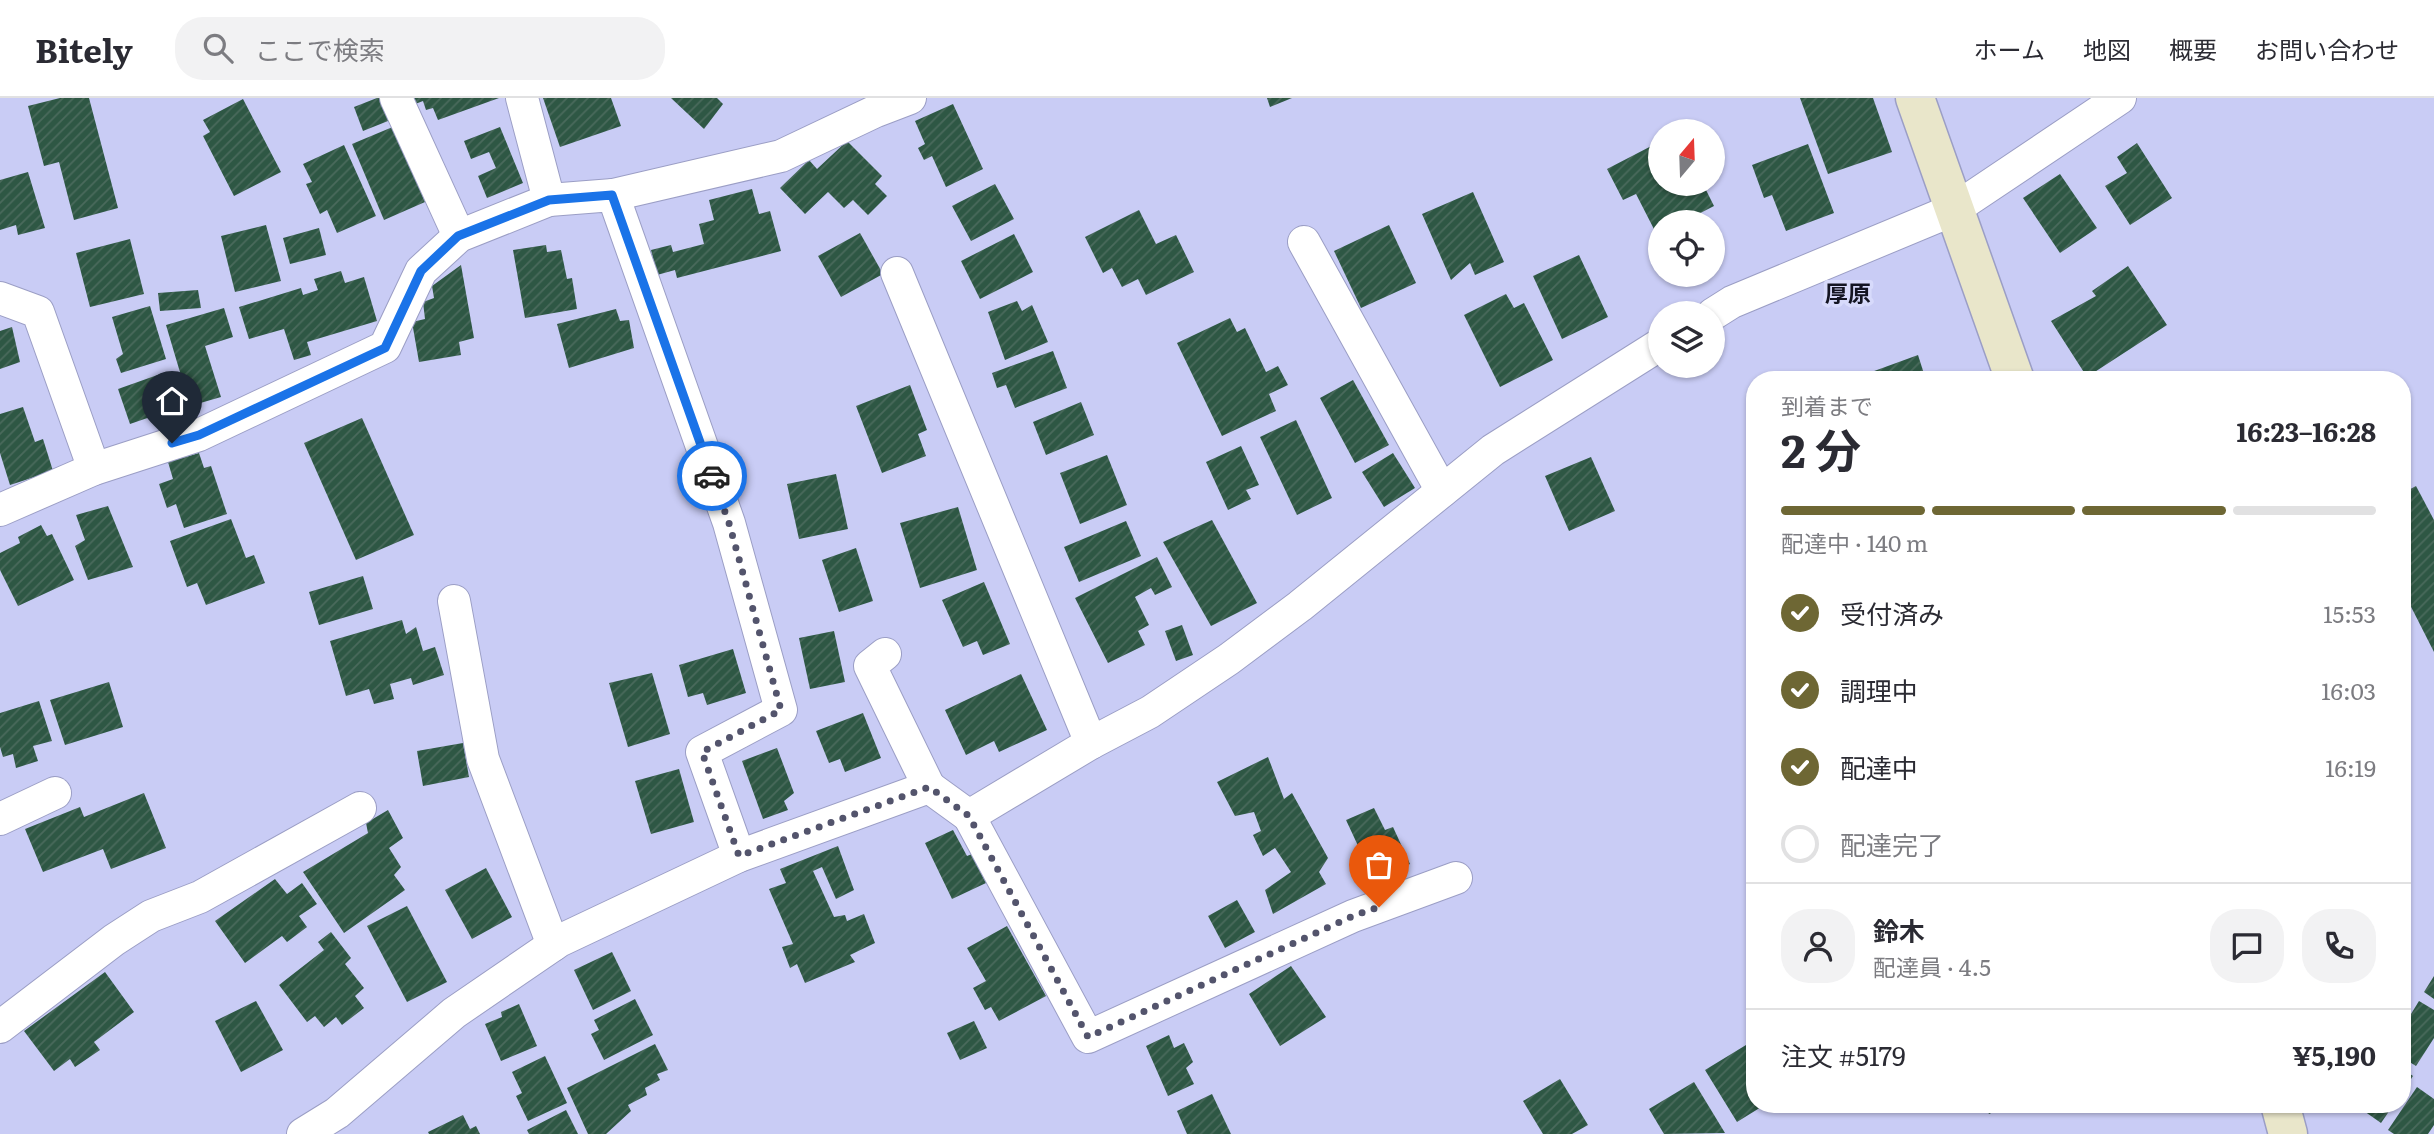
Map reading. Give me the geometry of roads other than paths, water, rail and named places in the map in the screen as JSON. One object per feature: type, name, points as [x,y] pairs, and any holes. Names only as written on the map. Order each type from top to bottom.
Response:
[{"type":"street","points":[[396,98],[458,236]]},
{"type":"street","points":[[522,98],[549,200]]},
{"type":"street","points":[[0,510],[94,469],[199,435],[385,348],[421,271],[458,236],[549,200],[612,195],[781,156],[910,98]]},
{"type":"street","points":[[1915,98],[2012,371]]},
{"type":"street","points":[[1725,306],[1953,209],[2120,98]]},
{"type":"street","points":[[612,195],[729,523],[781,710],[702,752],[739,856]]},
{"type":"street","points":[[1304,242],[1442,491]]},
{"type":"street","points":[[897,273],[1091,743]]},
{"type":"street","points":[[0,298],[38,312],[94,469]]},
{"type":"street","points":[[969,816],[1091,743],[1150,712],[1229,659],[1300,606],[1493,450],[1648,352]]},
{"type":"street","points":[[454,601],[483,759],[553,945]]},
{"type":"street","points":[[885,654],[870,666],[929,787],[969,816],[1088,1037],[1353,916],[1456,878]]},
{"type":"street","points":[[303,1134],[337,1113],[454,1013],[553,945],[739,856],[929,787]]},
{"type":"street","points":[[0,819],[55,793]]},
{"type":"street","points":[[0,1027],[114,940],[151,916],[200,897],[360,808]]},
{"type":"street","points":[[2282,1113],[2288,1134]]},
{"type":"district","name":"厚原","points":[[1848,292]]}]
